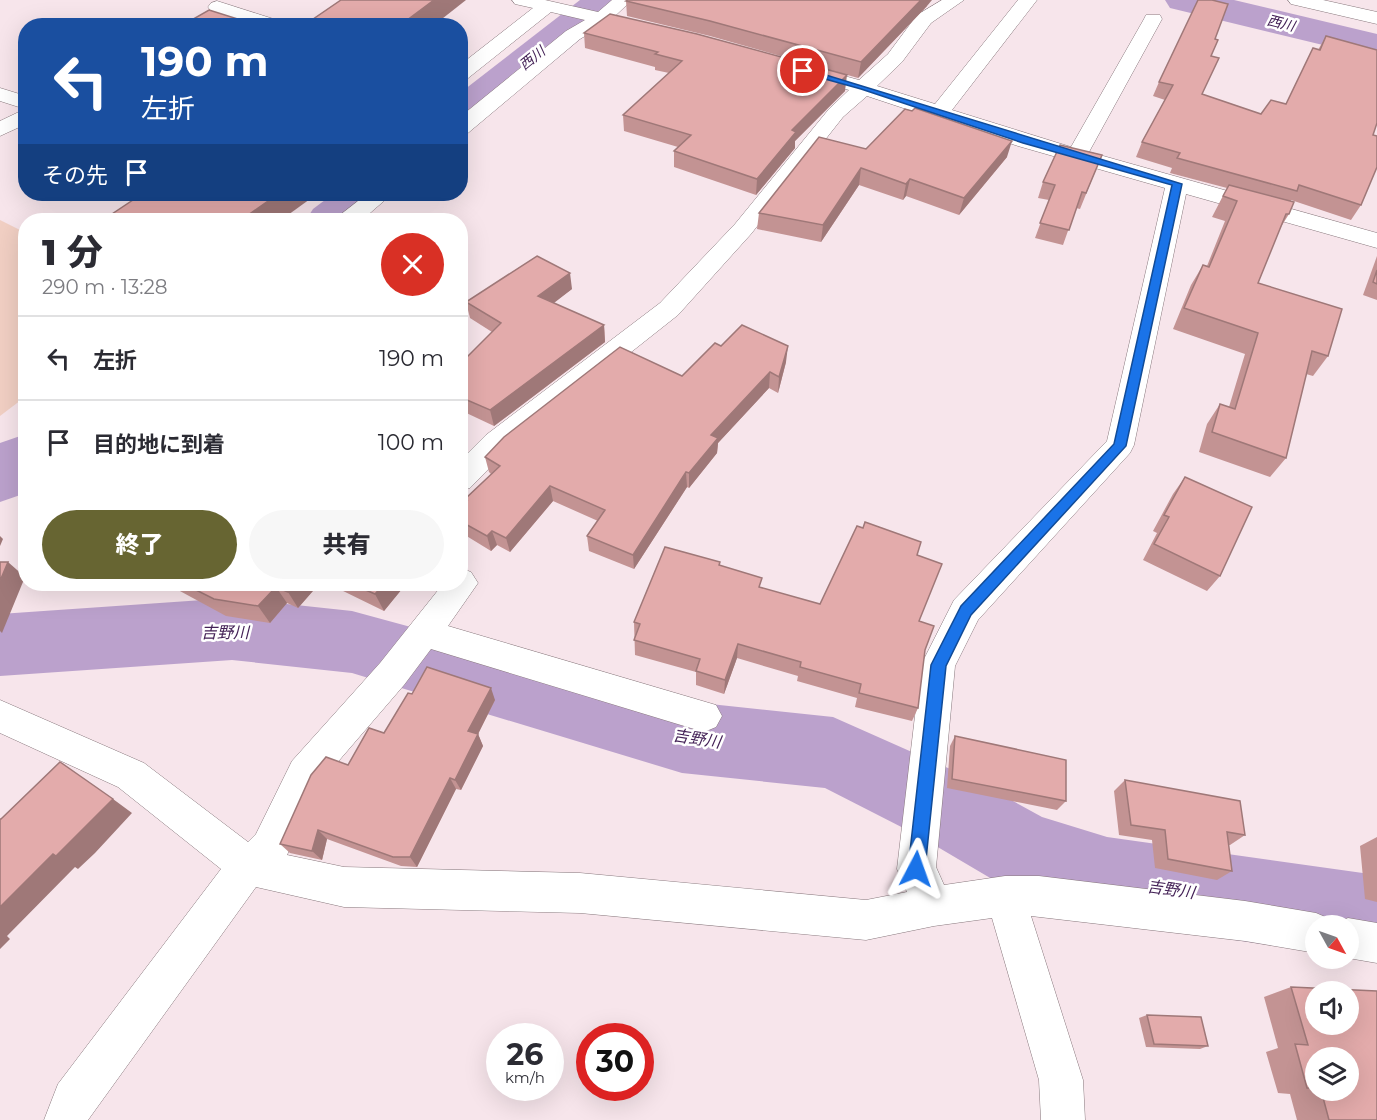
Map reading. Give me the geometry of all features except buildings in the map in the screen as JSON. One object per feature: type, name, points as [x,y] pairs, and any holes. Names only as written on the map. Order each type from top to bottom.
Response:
[{"type":"street","points":[[521,0],[657,32]]},
{"type":"street","points":[[468,121],[573,35],[601,18],[623,0]]},
{"type":"street","points":[[468,472],[496,443],[669,309],[743,229],[836,113],[895,58],[924,19],[955,0]]},
{"type":"street","points":[[940,112],[1028,0]]},
{"type":"street","points":[[1298,0],[1377,18]]},
{"type":"street","points":[[468,76],[546,6]]},
{"type":"street","points":[[216,8],[249,18]]},
{"type":"street","points":[[1077,155],[1153,19]]},
{"type":"street","points":[[788,66],[1177,184],[1374,234]]},
{"type":"street","points":[[468,83],[499,96]]},
{"type":"street","points":[[0,94],[18,100]]},
{"type":"street","points":[[0,129],[18,119]]},
{"type":"street","points":[[934,906],[916,869],[938,665],[966,610],[1119,446],[1177,184]]},
{"type":"street","points":[[357,213],[372,201]]},
{"type":"street","points":[[66,1120],[74,1100],[248,866],[270,848],[305,773],[392,674],[456,591]]},
{"type":"street","points":[[424,633],[704,716]]},
{"type":"street","points":[[0,716],[131,775],[248,866],[344,887],[580,893],[866,920],[934,906],[1005,896],[1039,896],[1305,931]]},
{"type":"street","points":[[1005,896],[1061,1080],[1063,1120]]},
{"type":"street","points":[[1359,940],[1377,943]]},
{"type":"shaded area","points":[[0,220],[18,229],[18,402],[0,416]]},
{"type":"waterway","name":"西川","points":[[468,109],[604,0]]},
{"type":"waterway","name":"西川","points":[[1184,0],[1377,46]]},
{"type":"waterway","name":"西川","points":[[339,213],[354,201]]},
{"type":"waterway","name":"西川","points":[[0,478],[18,463]]},
{"type":"waterway","name":"吉野川","points":[[0,645],[232,629],[352,642],[682,737],[833,753],[947,808],[1026,853],[1107,879],[1377,918]]},
{"type":"route","points":[[803,71],[864,88],[1026,141],[1177,184],[1119,446],[966,610],[938,665],[916,869]]}]
